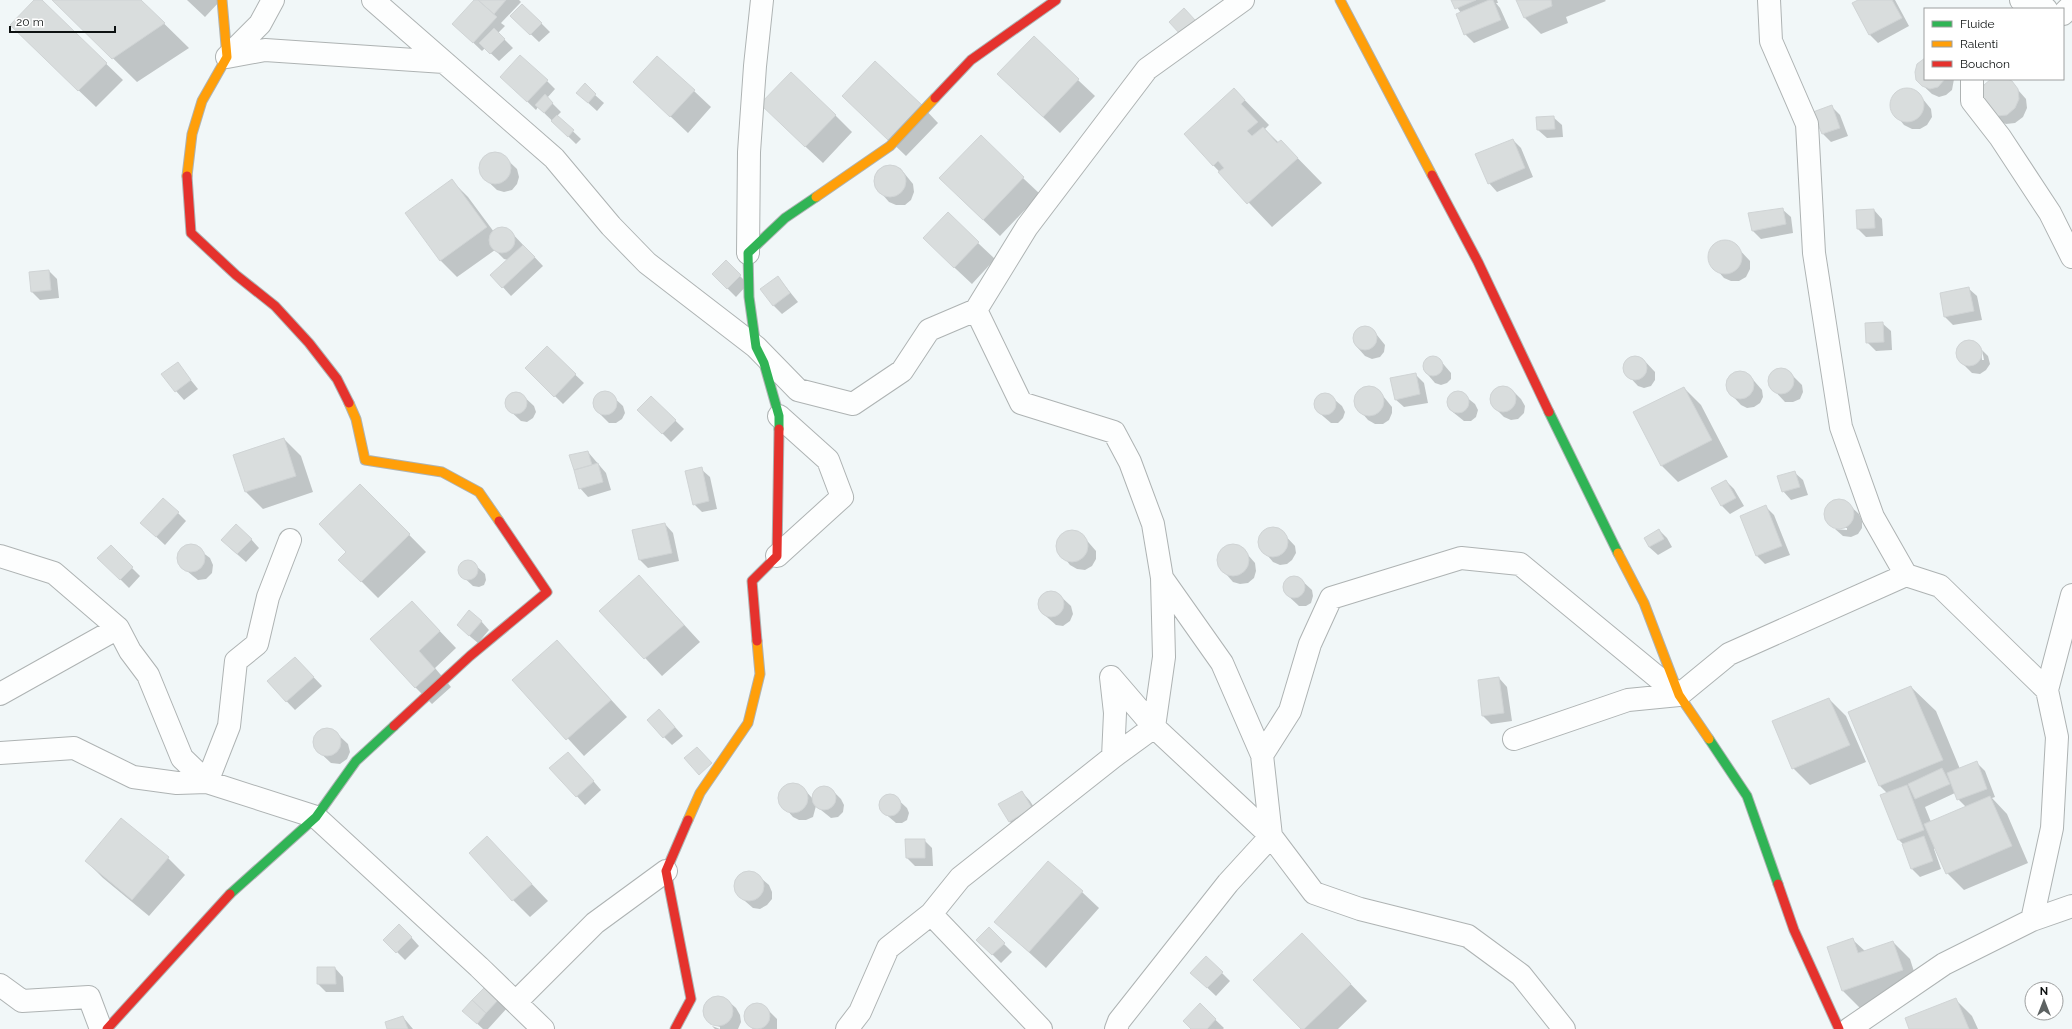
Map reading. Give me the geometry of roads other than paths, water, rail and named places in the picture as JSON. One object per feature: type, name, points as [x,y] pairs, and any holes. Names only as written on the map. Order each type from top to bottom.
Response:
[{"type":"street","points":[[222,0],[226,57]]},
{"type":"street","points":[[107,1029],[220,902],[316,817],[356,762],[470,656],[546,592],[480,492],[442,472],[365,460],[356,419],[337,379],[309,343],[275,306],[236,275],[191,232],[187,174],[192,134],[202,101],[226,57],[260,24],[273,0]]},
{"type":"street","points":[[373,0],[554,158],[611,226],[647,263],[756,347],[798,390],[854,404],[902,371],[929,330],[976,310],[1027,227],[1147,69],[1243,0]]},
{"type":"street","points":[[762,0],[755,66],[749,152],[749,298],[756,347],[764,363],[779,416],[777,556]]},
{"type":"street","points":[[748,253],[785,218],[890,146],[971,60],[1056,0]]},
{"type":"street","points":[[1340,0],[1478,262],[1581,480],[1644,603],[1679,695],[1747,796],[1794,930],[1839,1029]]},
{"type":"street","points":[[1769,0],[1771,41],[1807,124],[1814,253],[1841,427],[1873,517],[1906,575]]},
{"type":"street","points":[[2021,0],[2043,8]]},
{"type":"street","points":[[2064,14],[2072,5]]},
{"type":"street","points":[[226,57],[265,50],[444,62]]},
{"type":"street","points":[[1972,80],[1972,101],[2000,137],[2050,213],[2072,257]]},
{"type":"street","points":[[847,1029],[860,1012],[888,948],[931,914],[960,878],[1113,757],[1154,727],[1164,656],[1162,578],[1153,524],[1130,462],[1114,432],[1021,403],[976,310]]},
{"type":"street","points":[[516,1002],[595,923],[666,870],[700,793],[748,723],[760,674],[752,581],[777,556],[842,497],[828,460],[779,416]]},
{"type":"street","points":[[207,782],[229,726],[236,661],[257,644],[268,597],[290,540]]},
{"type":"street","points":[[0,556],[54,573],[118,628],[130,651],[148,675],[182,758],[207,782]]},
{"type":"street","points":[[1262,754],[1290,711],[1310,644],[1331,598],[1460,558],[1520,564],[1679,695]]},
{"type":"street","points":[[1514,739],[1628,700],[1679,695],[1729,654],[1906,575],[1940,586],[2046,690]]},
{"type":"street","points":[[1116,1029],[1120,1021],[1228,883],[1271,836],[1262,754],[1222,663],[1162,578]]},
{"type":"street","points":[[2032,920],[2052,828],[2057,737],[2046,690],[2072,595]]},
{"type":"street","points":[[0,694],[118,628]]},
{"type":"street","points":[[1113,757],[1115,713],[1111,677],[1154,727],[1271,836],[1314,893],[1360,909],[1468,936],[1521,975],[1564,1029]]},
{"type":"street","points":[[0,753],[74,748],[133,777],[176,783],[207,782],[316,817],[516,1002],[543,1029]]},
{"type":"street","points":[[666,870],[691,999],[675,1029]]},
{"type":"street","points":[[1849,1029],[1944,964],[2032,920],[2072,906]]},
{"type":"street","points":[[931,914],[1041,1029]]},
{"type":"street","points":[[0,985],[22,1001],[89,997],[101,1029]]}]
